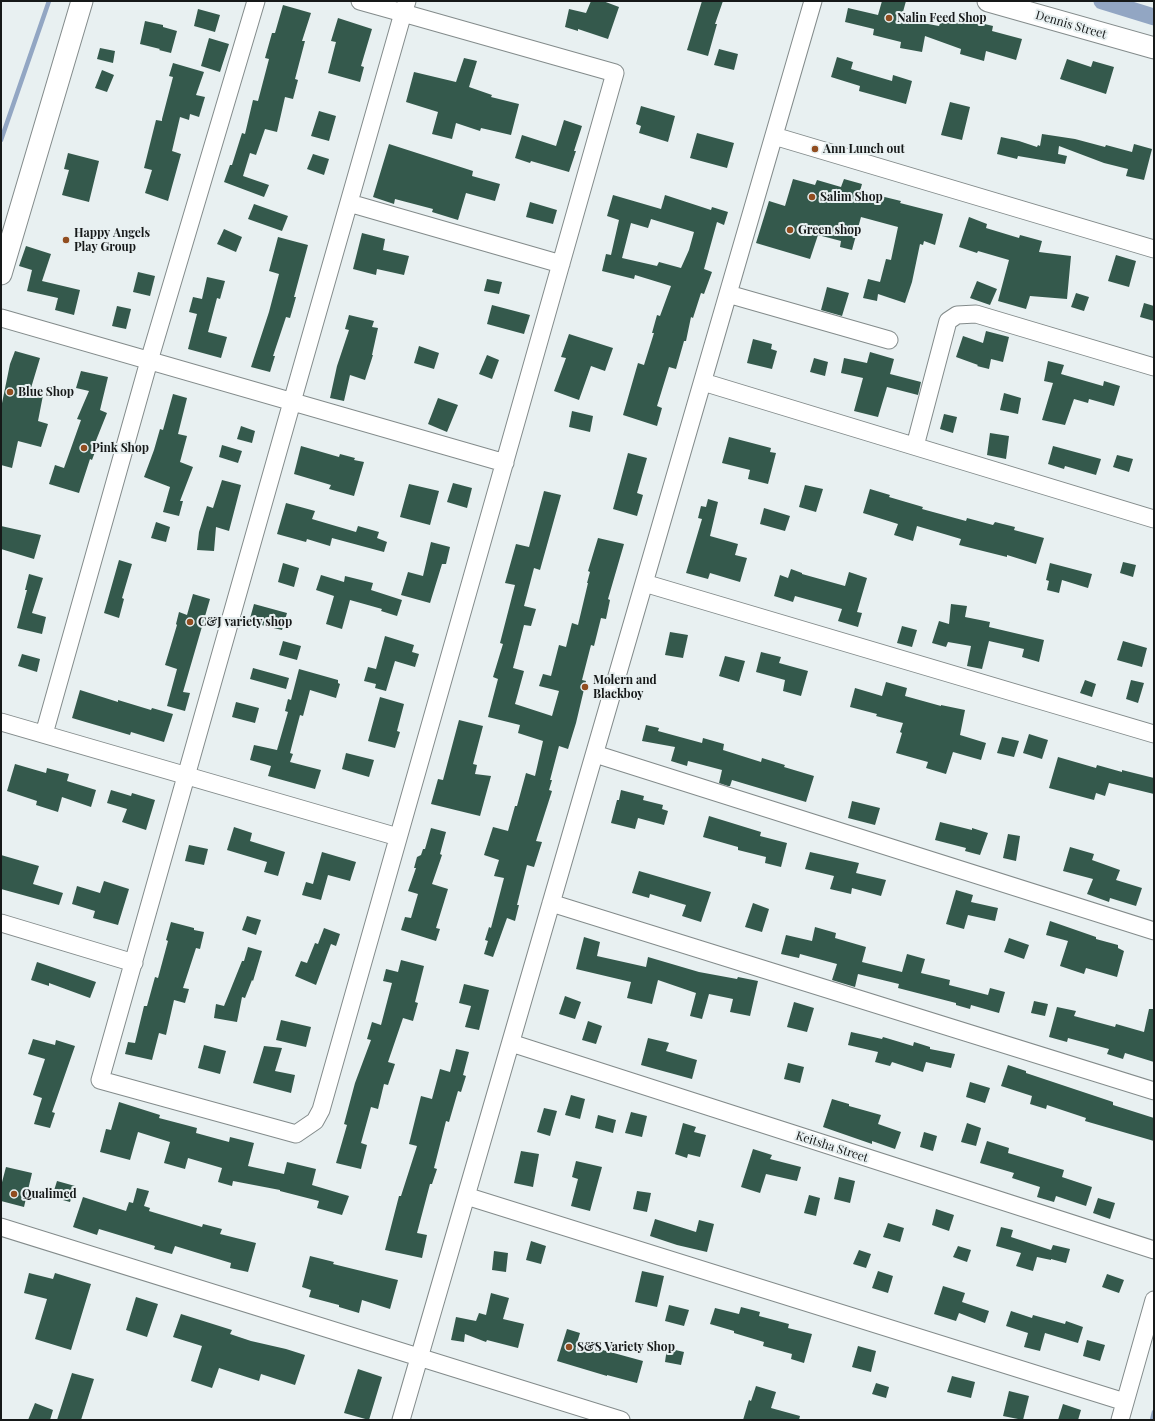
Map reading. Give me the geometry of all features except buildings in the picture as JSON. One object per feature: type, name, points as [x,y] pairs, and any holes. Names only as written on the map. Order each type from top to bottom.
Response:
[{"type":"street","points":[[1,274],[82,1]]},
{"type":"street","points":[[44,734],[149,361],[256,1]]},
{"type":"street","points":[[360,1],[405,7],[615,73],[321,1110],[315,1121],[296,1134],[100,1080],[405,7]]},
{"type":"street","points":[[401,1420],[813,1]]},
{"type":"street","name":"Dennis Street","points":[[988,1],[1154,48]]},
{"type":"street","points":[[774,136],[1154,249]]},
{"type":"street","points":[[349,203],[561,264]]},
{"type":"street","points":[[728,294],[889,340]]},
{"type":"street","points":[[914,446],[948,322],[957,315],[976,314],[1154,367]]},
{"type":"street","points":[[1,318],[505,463]]},
{"type":"street","points":[[702,382],[1154,518]]},
{"type":"street","points":[[644,583],[1154,734]]},
{"type":"street","points":[[1,722],[398,837]]},
{"type":"street","points":[[594,754],[1154,932]]},
{"type":"street","points":[[551,903],[1154,1091]]},
{"type":"street","points":[[1,923],[134,962]]},
{"type":"street","name":"Keitsha Street","points":[[511,1043],[1154,1250]]},
{"type":"street","points":[[466,1196],[1125,1402]]},
{"type":"street","points":[[1,1227],[621,1420]]},
{"type":"street","points":[[1120,1420],[1154,1300]]},
{"type":"waterway","points":[[1,140],[49,1]]},
{"type":"waterway","points":[[1102,1],[1154,17]]},
{"type":"waterway","points":[[1152,1420],[1154,1412]]},
{"type":"place","name":"Nalin Feed Shop","points":[[889,18]]},
{"type":"place","name":"Ann Lunch out","points":[[815,149]]},
{"type":"place","name":"Salim Shop","points":[[812,197]]},
{"type":"place","name":"Green shop","points":[[790,230]]},
{"type":"place","name":"Happy Angels Play Group","points":[[66,240]]},
{"type":"place","name":"Blue Shop","points":[[10,392]]},
{"type":"place","name":"Pink Shop","points":[[84,448]]},
{"type":"place","name":"C&J variety shop","points":[[190,622]]},
{"type":"place","name":"Molern and Blackboy","points":[[585,687]]},
{"type":"place","name":"Qualimed","points":[[14,1194]]},
{"type":"place","name":"S&S Variety Shop","points":[[569,1347]]}]
